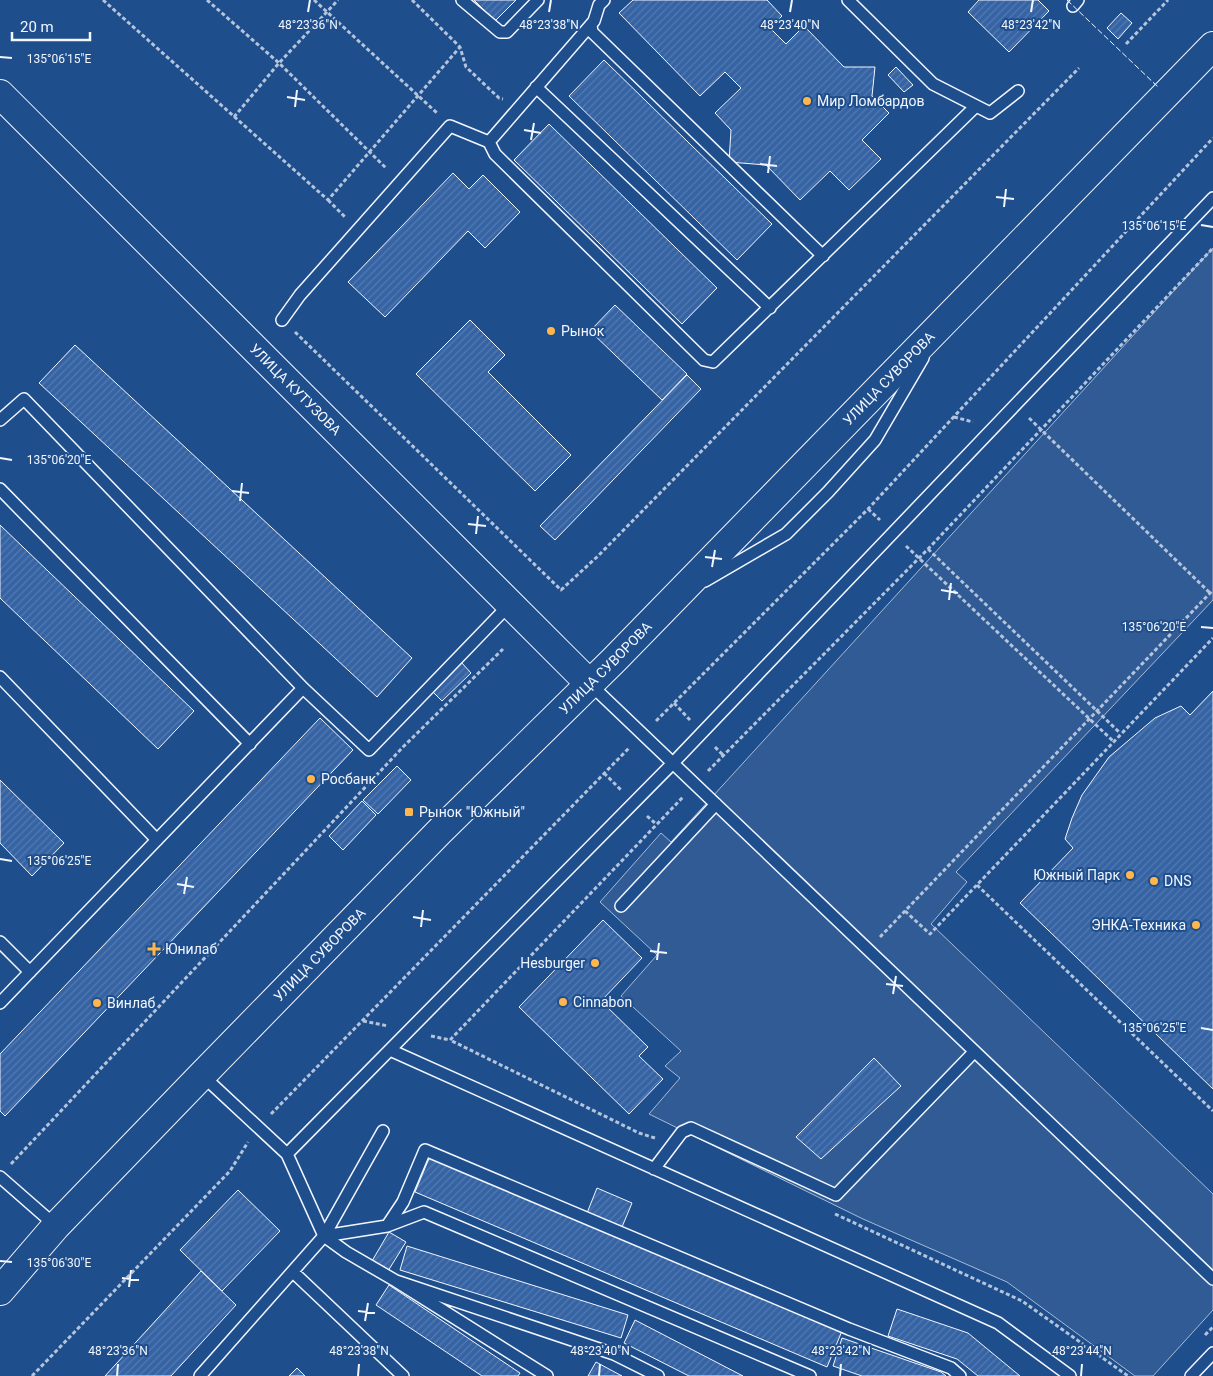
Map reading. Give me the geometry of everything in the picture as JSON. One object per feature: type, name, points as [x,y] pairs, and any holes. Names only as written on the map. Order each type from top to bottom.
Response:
[{"type":"main road","name":"УЛИЦА СУВОРОВА","points":[[0,1291],[56,1226],[202,1075],[446,826],[590,684],[1213,46]]},
{"type":"main road","name":"УЛИЦА КУТУЗОВА","points":[[0,94],[590,684]]},
{"type":"lane","points":[[462,0],[500,32],[508,32],[538,0]]},
{"type":"lane","points":[[489,142],[591,25],[599,5],[604,0]]},
{"type":"lane","points":[[848,0],[933,84],[990,113],[1018,91]]},
{"type":"lane","points":[[591,25],[592,32],[823,256]]},
{"type":"lane","points":[[536,87],[770,308]]},
{"type":"lane","points":[[282,320],[300,295],[450,126],[489,142],[495,154],[704,360],[713,362],[976,106]]},
{"type":"lane","points":[[287,1154],[673,763],[1213,198]]},
{"type":"lane","points":[[671,601],[786,534],[828,492],[875,440],[947,318]]},
{"type":"lane","points":[[0,420],[24,399],[303,688],[369,750],[510,604]]},
{"type":"lane","points":[[0,489],[250,744]]},
{"type":"lane","points":[[0,677],[157,840]]},
{"type":"lane","points":[[590,684],[1213,1280]]},
{"type":"lane","points":[[0,1003],[303,688]]},
{"type":"lane","points":[[621,906],[716,804]]},
{"type":"lane","points":[[0,942],[30,972]]},
{"type":"lane","points":[[390,1050],[998,1323],[1070,1376]]},
{"type":"lane","points":[[654,1169],[682,1132],[691,1128],[836,1195],[974,1052]]},
{"type":"lane","points":[[202,1075],[287,1154],[324,1236],[346,1252],[396,1281],[547,1376]]},
{"type":"lane","points":[[200,1376],[324,1236],[383,1131]]},
{"type":"lane","points":[[387,1226],[403,1202],[425,1150],[849,1329],[951,1368],[960,1376]]},
{"type":"lane","points":[[3,1173],[56,1226]]},
{"type":"lane","points":[[324,1236],[387,1226],[424,1212],[810,1376]]},
{"type":"lane","points":[[293,1272],[403,1376]]},
{"type":"lane","points":[[396,1281],[614,1354],[658,1376]]},
{"type":"lane","points":[[1191,1376],[1213,1352]]},
{"type":"path","points":[[103,0],[328,200],[460,47]]},
{"type":"path","points":[[207,0],[279,63],[400,182]]},
{"type":"path","points":[[314,0],[419,95],[450,126]]},
{"type":"path","points":[[234,117],[279,63],[338,0]]},
{"type":"path","points":[[412,0],[460,47],[466,67],[499,98],[509,100]]},
{"type":"path","points":[[1126,44],[1168,0]]},
{"type":"path","points":[[561,590],[605,549],[1079,68]]},
{"type":"path","points":[[32,1376],[230,1171],[258,1128],[642,734],[868,509],[1213,138]]},
{"type":"path","points":[[867,950],[1212,592],[1016,405]]},
{"type":"path","points":[[868,509],[1113,741]]},
{"type":"path","points":[[928,549],[1120,733]]},
{"type":"path","points":[[905,911],[930,934],[1120,733],[1213,638]]},
{"type":"path","points":[[3,1173],[404,747],[503,649]]},
{"type":"path","points":[[977,885],[1213,1111]]},
{"type":"shaded area","points":[[1213,248],[1213,600],[956,872],[967,882],[931,924],[1213,1194],[1213,1310],[1153,1376],[1135,1376],[1007,1282],[863,1219],[649,1114],[680,1078],[665,1066],[681,1051],[621,996],[657,955],[600,902],[661,833],[671,842]]},
{"type":"building","points":[[474,0],[516,0],[495,21]]},
{"type":"building","points":[[633,0],[767,0],[782,16],[770,28],[786,44],[804,26],[844,67],[875,67],[872,96],[889,113],[862,140],[881,159],[849,190],[830,171],[800,200],[766,165],[729,162],[731,130],[715,113],[741,88],[725,72],[700,96],[619,13]]},
{"type":"building","points":[[979,0],[1038,0],[1049,11],[1009,52],[968,12]]},
{"type":"building","points":[[1121,13],[1132,23],[1118,39],[1107,28]]},
{"type":"building","points":[[604,60],[772,224],[737,260],[569,96]]},
{"type":"building","points":[[896,67],[913,85],[904,92],[888,75]]},
{"type":"building","points":[[549,124],[717,288],[682,324],[514,160]]},
{"type":"building","points":[[453,173],[469,189],[483,175],[520,212],[485,248],[468,231],[385,317],[348,282]]},
{"type":"building","points":[[615,305],[687,374],[662,400],[590,331]]},
{"type":"building","points":[[470,320],[505,355],[488,372],[571,455],[535,491],[416,374]]},
{"type":"building","points":[[75,345],[412,658],[377,697],[39,383]]},
{"type":"building","points":[[687,375],[701,389],[555,540],[540,526]]},
{"type":"building","points":[[0,525],[194,711],[158,749],[0,598]]},
{"type":"building","points":[[461,662],[471,673],[442,701],[432,691]]},
{"type":"building","name":"Южный Парк","points":[[1213,691],[1213,1089],[1020,903],[1073,848],[1065,839],[1072,818],[1082,795],[1109,757],[1155,718],[1181,706],[1190,715]]},
{"type":"building","points":[[320,718],[353,750],[5,1116],[0,1111],[0,1054]]},
{"type":"building","points":[[397,766],[411,780],[378,814],[363,800]]},
{"type":"building","points":[[0,780],[64,843],[32,876],[0,843]]},
{"type":"building","points":[[362,801],[376,815],[343,850],[329,836]]},
{"type":"building","points":[[603,920],[642,958],[601,1001],[648,1047],[639,1056],[663,1079],[629,1114],[519,1007]]},
{"type":"building","points":[[874,1058],[901,1086],[821,1159],[796,1137]]},
{"type":"building","points":[[430,1156],[842,1331],[827,1367],[415,1192]]},
{"type":"building","points":[[597,1188],[632,1203],[622,1227],[587,1213]]},
{"type":"building","points":[[238,1190],[280,1231],[222,1291],[180,1250]]},
{"type":"building","points":[[389,1232],[406,1242],[388,1271],[372,1261]]},
{"type":"building","points":[[407,1246],[628,1315],[621,1338],[400,1270]]},
{"type":"building","points":[[201,1271],[236,1305],[171,1376],[105,1376]]},
{"type":"building","points":[[389,1285],[520,1373],[518,1376],[482,1376],[376,1305]]},
{"type":"building","points":[[897,1309],[968,1333],[1020,1376],[978,1376],[957,1359],[888,1336]]},
{"type":"building","points":[[635,1320],[743,1376],[689,1376],[624,1343]]},
{"type":"building","points":[[842,1338],[941,1372],[946,1376],[862,1376],[833,1366]]},
{"type":"building","points":[[596,1362],[622,1376],[588,1376]]},
{"type":"building","points":[[297,1368],[305,1376],[289,1376]]},
{"type":"fence","points":[[1067,0],[1158,87]]},
{"type":"place","name":"Мир Ломбардов","points":[[807,101]]},
{"type":"place","name":"Рынок","points":[[551,331]]},
{"type":"place","name":"Росбанк","points":[[311,779]]},
{"type":"place","name":"Рынок \"Южный\"","points":[[409,812]]},
{"type":"place","name":"Южный Парк","points":[[1130,875]]},
{"type":"place","name":"DNS","points":[[1154,881]]},
{"type":"place","name":"ЭНКА-Техника","points":[[1196,925]]},
{"type":"place","name":"Юнилаб","points":[[154,949]]},
{"type":"place","name":"Hesburger","points":[[595,963]]},
{"type":"place","name":"Cinnabon","points":[[563,1002]]},
{"type":"place","name":"Винлаб","points":[[97,1003]]}]
